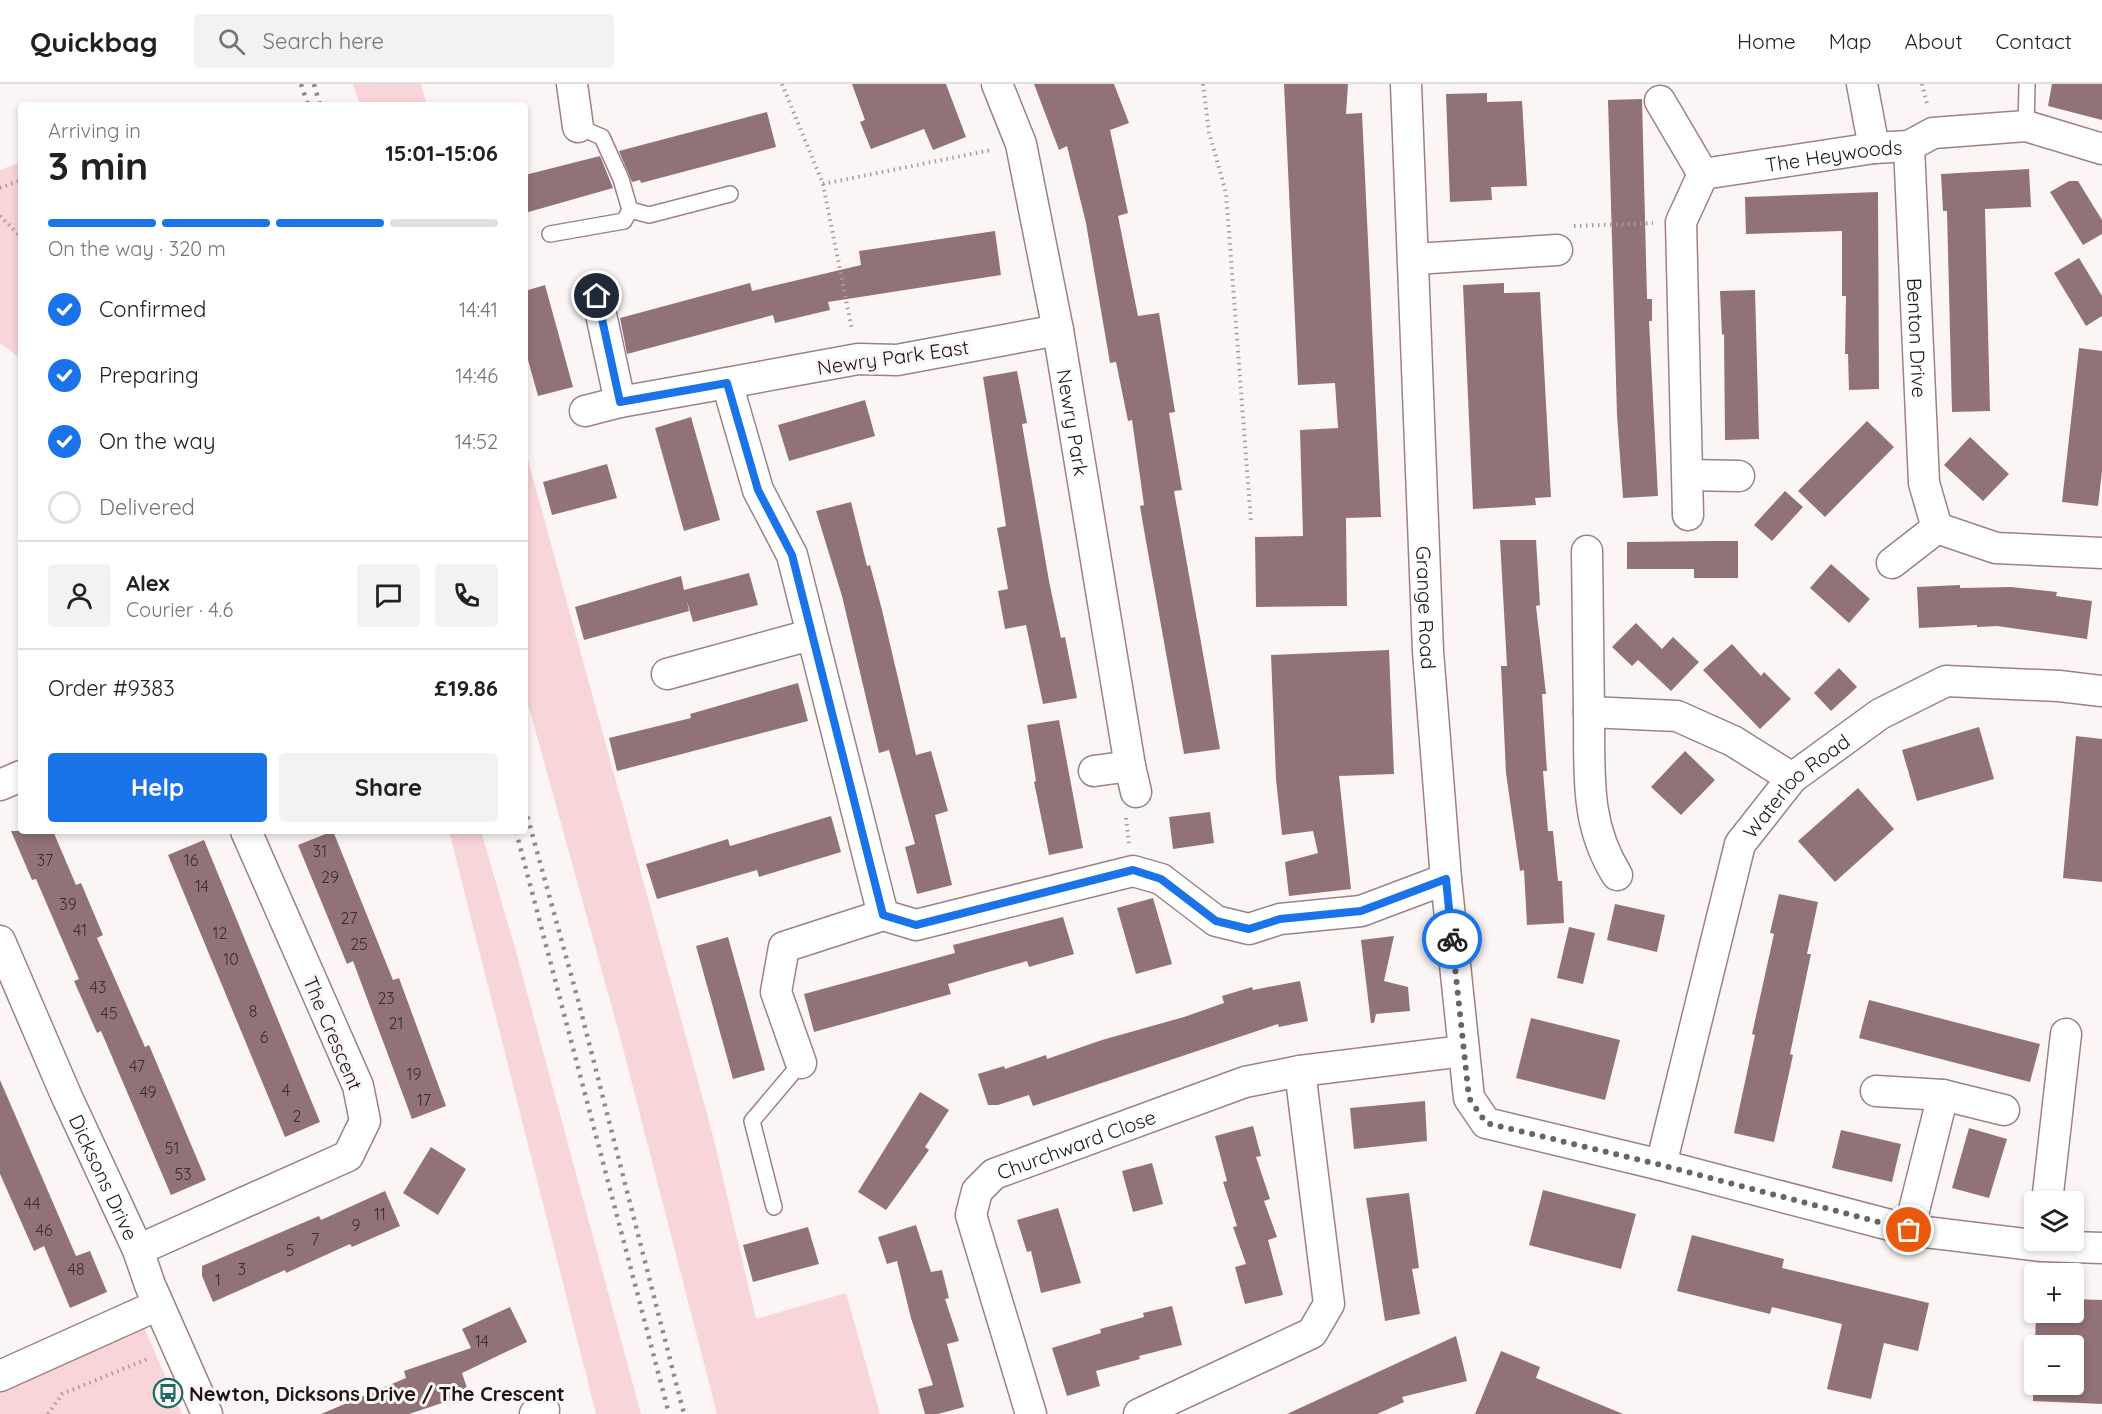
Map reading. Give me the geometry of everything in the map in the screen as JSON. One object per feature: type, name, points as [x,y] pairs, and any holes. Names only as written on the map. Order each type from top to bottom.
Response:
[{"type":"street","points":[[572,84],[578,127]]},
{"type":"street","name":"Newry Park","points":[[997,84],[1021,144],[1058,330],[1133,779]]},
{"type":"street","name":"Grange Road","points":[[1406,84],[1415,259],[1428,651],[1446,879],[1469,1098],[1486,1123],[1661,1165]]},
{"type":"street","points":[[1862,84],[1874,148]]},
{"type":"street","points":[[1660,100],[1703,174],[1680,222],[1688,515]]},
{"type":"street","name":"The Heywoods","points":[[1703,174],[1874,148],[1909,146],[1933,134],[2026,126],[2102,149]]},
{"type":"street","name":"Benton Drive","points":[[1909,146],[1924,483],[1937,528]]},
{"type":"street","points":[[1415,259],[1557,250]]},
{"type":"street","points":[[597,296],[620,402]]},
{"type":"street","name":"Newry Park East","points":[[585,411],[620,402],[858,359],[897,360],[1058,330]]},
{"type":"street","points":[[727,383],[758,490],[792,555],[810,635],[883,915]]},
{"type":"street","points":[[1688,475],[1739,477]]},
{"type":"street","points":[[1892,563],[1937,528],[1996,548],[2102,554]]},
{"type":"street","points":[[1587,551],[1590,801],[1602,852],[1617,875]]},
{"type":"street","points":[[667,674],[810,635]]},
{"type":"street","name":"Waterloo Road","points":[[1661,1165],[1740,844],[1792,778],[1880,714],[1946,681],[2059,686],[2102,691]]},
{"type":"street","points":[[1590,712],[1677,716],[1733,741],[1792,778]]},
{"type":"street","points":[[1094,771],[1133,779]]},
{"type":"street","points":[[0,785],[18,777]]},
{"type":"street","name":"The Crescent","points":[[138,1250],[348,1156],[365,1121],[358,1086],[247,834]]},
{"type":"street","points":[[801,1063],[776,992],[784,948],[883,915],[916,925],[1133,870],[1161,879],[1216,921],[1249,929],[1280,919],[1361,911],[1446,879]]},
{"type":"street","name":"Dicksons Drive","points":[[0,942],[138,1250],[158,1305],[207,1414]]},
{"type":"street","points":[[2048,1191],[2066,1034]]},
{"type":"street","name":"Churchward Close","points":[[1031,1414],[971,1215],[977,1191],[994,1174],[1245,1082],[1300,1071],[1463,1051]]},
{"type":"street","points":[[1139,1414],[1312,1333],[1329,1304],[1300,1071]]},
{"type":"street","points":[[1876,1091],[1943,1095],[2004,1110]]},
{"type":"street","points":[[1909,1230],[1943,1095]]},
{"type":"street","points":[[1661,1165],[1909,1230],[2024,1242]]},
{"type":"street","points":[[2084,1247],[2102,1248]]},
{"type":"street","points":[[0,1376],[158,1305]]},
{"type":"lane","points":[[2026,126],[2027,84]]},
{"type":"lane","points":[[550,234],[624,221],[630,210],[621,179],[602,136],[578,127]]},
{"type":"lane","points":[[630,210],[649,215],[730,194]]},
{"type":"lane","points":[[774,1207],[752,1121],[801,1063]]},
{"type":"path","points":[[782,84],[822,184],[858,359]]},
{"type":"path","points":[[1203,84],[1209,132],[1226,193],[1251,522]]},
{"type":"path","points":[[822,184],[1021,144]]},
{"type":"path","points":[[0,188],[18,181]]},
{"type":"path","points":[[0,216],[18,234]]},
{"type":"path","points":[[1557,250],[1565,226],[1680,222]]},
{"type":"path","points":[[1133,779],[1125,808],[1133,870]]},
{"type":"path","points":[[48,1414],[62,1394],[177,1347]]},
{"type":"shaded area","points":[[353,84],[421,84],[426,102],[359,102]]},
{"type":"shaded area","points":[[18,163],[18,357],[0,343],[0,170]]},
{"type":"shaded area","points":[[528,460],[713,1136],[756,1319],[846,1293],[880,1414],[717,1414],[619,1033],[528,704]]},
{"type":"shaded area","points":[[450,834],[482,834],[641,1414],[596,1414]]},
{"type":"shaded area","points":[[141,1321],[182,1414],[0,1414],[0,1387]]},
{"type":"building","points":[[852,84],[946,84],[966,137],[933,150],[924,129],[871,149],[860,122],[865,120]]},
{"type":"building","points":[[1034,84],[1114,84],[1129,123],[1110,130],[1128,213],[1118,216],[1138,316],[1159,313],[1175,412],[1169,413],[1182,490],[1174,491],[1220,749],[1184,754],[1140,506],[1144,505],[1132,420],[1128,421],[1116,362],[1110,363],[1086,223],[1067,146],[1059,150]]},
{"type":"building","points":[[1284,84],[1348,84],[1346,114],[1362,113],[1381,517],[1346,518],[1347,606],[1256,607],[1255,537],[1303,536],[1300,430],[1338,428],[1335,383],[1298,385]]},
{"type":"building","points":[[2052,84],[2102,84],[2102,120],[2048,106]]},
{"type":"building","points":[[1487,93],[1487,102],[1522,101],[1527,186],[1491,187],[1492,200],[1450,202],[1446,94]]},
{"type":"building","points":[[1642,99],[1647,299],[1652,299],[1652,321],[1649,321],[1658,496],[1623,498],[1617,415],[1608,100]]},
{"type":"building","points":[[767,112],[776,147],[641,183],[640,180],[632,182],[619,151]]},
{"type":"building","points":[[600,156],[613,188],[528,212],[528,174]]},
{"type":"building","points":[[2029,169],[2031,207],[1985,209],[1990,411],[1952,412],[1947,211],[1943,211],[1941,174]]},
{"type":"building","points":[[2069,181],[2078,181],[2102,220],[2102,234],[2083,245],[2050,192]]},
{"type":"building","points":[[1878,192],[1879,389],[1849,390],[1848,354],[1845,354],[1846,296],[1842,296],[1842,231],[1746,234],[1745,197]]},
{"type":"building","points":[[995,231],[1001,275],[828,302],[830,310],[775,323],[773,315],[627,354],[620,318],[750,283],[752,291],[861,265],[859,251]]},
{"type":"building","points":[[2079,258],[2102,296],[2102,316],[2086,326],[2054,273]]},
{"type":"building","points":[[1504,283],[1504,293],[1540,292],[1551,497],[1535,498],[1536,505],[1473,509],[1463,285]]},
{"type":"building","points":[[545,285],[573,387],[538,396],[528,360],[528,290]]},
{"type":"building","points":[[1755,290],[1759,439],[1725,440],[1724,334],[1722,335],[1720,291]]},
{"type":"building","points":[[2079,348],[2102,351],[2102,471],[2098,506],[2062,502]]},
{"type":"building","points":[[1017,371],[1027,423],[1022,424],[1049,581],[1061,638],[1065,637],[1077,698],[1043,704],[1026,625],[1005,629],[998,591],[1008,589],[997,528],[1006,526],[983,377]]},
{"type":"building","points":[[865,400],[875,436],[789,461],[778,425]]},
{"type":"building","points":[[691,417],[720,520],[684,531],[655,428]]},
{"type":"building","points":[[1867,421],[1894,447],[1825,517],[1798,491]]},
{"type":"building","points":[[1970,437],[2009,474],[1983,501],[1944,465]]},
{"type":"building","points":[[607,464],[617,498],[552,515],[543,482]]},
{"type":"building","points":[[1785,491],[1803,507],[1772,541],[1754,525]]},
{"type":"building","points":[[851,502],[867,566],[870,565],[882,610],[916,755],[931,751],[948,811],[935,815],[952,885],[917,894],[905,847],[915,844],[889,750],[879,753],[842,596],[816,511]]},
{"type":"building","points":[[1500,540],[1536,540],[1540,605],[1536,606],[1546,694],[1542,694],[1547,771],[1543,771],[1548,831],[1553,831],[1558,881],[1562,881],[1564,923],[1527,925],[1524,870],[1520,871],[1506,773],[1501,666],[1507,666]]},
{"type":"building","points":[[1738,541],[1738,578],[1694,578],[1694,569],[1627,569],[1627,542]]},
{"type":"building","points":[[1831,564],[1870,599],[1849,623],[1810,588]]},
{"type":"building","points":[[749,573],[758,605],[693,622],[687,601],[689,611],[584,640],[575,607],[681,576],[684,590]]},
{"type":"building","points":[[1960,585],[1960,588],[2011,587],[2057,592],[2056,596],[2092,601],[2087,639],[1997,626],[1919,628],[1917,587]]},
{"type":"building","points":[[1636,623],[1662,649],[1673,637],[1699,662],[1671,691],[1638,660],[1632,666],[1612,647]]},
{"type":"building","points":[[1732,644],[1761,676],[1764,672],[1791,699],[1760,729],[1703,670]]},
{"type":"building","points":[[1389,650],[1394,774],[1339,776],[1351,889],[1289,896],[1285,862],[1318,853],[1313,831],[1282,835],[1276,779],[1271,655]]},
{"type":"building","points":[[1839,668],[1857,687],[1831,711],[1814,693]]},
{"type":"building","points":[[798,683],[808,721],[617,771],[609,738],[691,718],[690,714]]},
{"type":"building","points":[[1059,720],[1083,848],[1049,855],[1034,782],[1036,781],[1027,725]]},
{"type":"building","points":[[1979,727],[1994,779],[1917,801],[1902,750]]},
{"type":"building","points":[[2076,736],[2102,739],[2102,882],[2063,878]]},
{"type":"building","points":[[1685,751],[1715,780],[1681,815],[1651,787]]},
{"type":"building","points":[[1858,788],[1894,829],[1835,882],[1798,841]]},
{"type":"building","points":[[1210,812],[1214,843],[1173,849],[1169,817]]},
{"type":"building","points":[[831,816],[841,852],[759,877],[757,870],[657,899],[646,864],[728,839],[730,846]]},
{"type":"building","points":[[11,831],[18,831],[18,834],[54,834],[76,885],[81,883],[103,935],[97,938],[145,1047],[149,1045],[206,1180],[171,1195],[101,1031],[97,1033],[74,981],[79,979],[36,879],[32,880]]},
{"type":"building","points":[[326,834],[334,834],[393,980],[399,978],[446,1106],[412,1119],[353,961],[347,964],[298,845]]},
{"type":"building","points":[[204,840],[320,1122],[285,1137],[168,855]]},
{"type":"building","points":[[1779,894],[1818,902],[1807,954],[1811,954],[1790,1054],[1793,1055],[1774,1142],[1734,1133],[1755,1035],[1752,1034],[1774,934],[1770,933]]},
{"type":"building","points":[[1153,898],[1172,964],[1136,974],[1117,908]]},
{"type":"building","points":[[1615,904],[1665,915],[1657,952],[1607,940]]},
{"type":"building","points":[[1063,917],[1074,954],[1029,967],[1027,961],[948,984],[951,994],[814,1032],[804,994],[955,953],[953,945]]},
{"type":"building","points":[[1569,927],[1595,933],[1583,984],[1557,978]]},
{"type":"building","points":[[1394,936],[1384,981],[1408,987],[1410,1011],[1376,1014],[1374,1023],[1371,1023],[1361,940]]},
{"type":"building","points":[[728,937],[765,1070],[733,1079],[696,946]]},
{"type":"building","points":[[1300,981],[1308,1021],[1279,1027],[1278,1024],[1033,1106],[1029,1095],[998,1105],[988,1105],[978,1074],[1004,1066],[1005,1069],[1046,1055],[1047,1059],[1102,1040],[1184,1017],[1224,1003],[1222,996],[1252,987],[1253,990]]},
{"type":"building","points":[[1869,1000],[2040,1044],[2030,1082],[1859,1038]]},
{"type":"building","points":[[1531,1018],[1620,1040],[1605,1100],[1516,1078]]},
{"type":"building","points":[[0,1080],[76,1256],[90,1251],[107,1292],[70,1308],[44,1246],[34,1251],[0,1174]]},
{"type":"building","points":[[920,1092],[949,1110],[925,1147],[929,1150],[886,1210],[858,1192]]},
{"type":"building","points":[[1425,1101],[1427,1141],[1354,1149],[1350,1108]]},
{"type":"building","points":[[1253,1126],[1261,1156],[1256,1157],[1270,1199],[1264,1201],[1277,1237],[1268,1240],[1283,1295],[1245,1304],[1235,1267],[1246,1264],[1233,1227],[1237,1226],[1223,1182],[1227,1181],[1215,1136]]},
{"type":"building","points":[[1969,1128],[2007,1139],[1989,1198],[1952,1188]]},
{"type":"building","points":[[1841,1130],[1901,1144],[1892,1182],[1832,1168]]},
{"type":"building","points":[[431,1147],[466,1169],[438,1215],[403,1193]]},
{"type":"building","points":[[1152,1163],[1163,1204],[1133,1212],[1122,1171]]},
{"type":"building","points":[[1543,1190],[1636,1214],[1621,1269],[1529,1245]]},
{"type":"building","points":[[385,1191],[400,1226],[352,1247],[350,1244],[286,1273],[285,1270],[213,1302],[202,1276],[202,1266],[319,1216],[321,1220]]},
{"type":"building","points":[[1409,1193],[1419,1268],[1412,1269],[1420,1314],[1385,1321],[1366,1198]]},
{"type":"building","points":[[1058,1208],[1081,1283],[1041,1293],[1031,1251],[1027,1252],[1017,1220]]},
{"type":"building","points":[[916,1225],[931,1272],[942,1270],[949,1298],[945,1299],[959,1341],[947,1344],[964,1407],[938,1414],[925,1414],[918,1389],[933,1385],[911,1318],[897,1261],[887,1264],[878,1237]]},
{"type":"building","points":[[808,1227],[819,1264],[753,1282],[743,1245]]},
{"type":"building","points":[[1692,1235],[1784,1259],[1782,1268],[1929,1303],[1918,1351],[1884,1343],[1871,1399],[1827,1389],[1842,1324],[1772,1307],[1770,1314],[1677,1291]]},
{"type":"building","points":[[2084,1299],[2102,1300],[2102,1404],[2033,1401],[2033,1395],[2084,1395],[2084,1335],[2035,1335],[2036,1323],[2084,1323]]},
{"type":"building","points":[[1172,1306],[1182,1345],[1139,1356],[1140,1359],[1096,1371],[1100,1386],[1067,1396],[1052,1348],[1101,1333],[1100,1329],[1144,1317],[1143,1313]]},
{"type":"building","points":[[510,1307],[527,1342],[462,1373],[469,1394],[409,1414],[321,1414],[406,1378],[404,1371],[471,1348],[462,1329]]},
{"type":"building","points":[[1456,1336],[1467,1381],[1402,1397],[1404,1402],[1377,1414],[1287,1414]]},
{"type":"building","points":[[1501,1351],[1540,1367],[1536,1378],[1623,1414],[1475,1414]]},
{"type":"railway","points":[[301,84],[307,102]]},
{"type":"railway","points":[[314,84],[319,102]]},
{"type":"railway","points":[[528,819],[578,1000],[684,1414]]},
{"type":"railway","points":[[517,834],[669,1414]]},
{"type":"way so far","points":[[1452,939],[1469,1098],[1486,1123],[1661,1165],[1909,1230]]},
{"type":"place","name":"Newton, Dicksons Drive / The Crescent","points":[[168,1393]]},
{"type":"route","points":[[597,296],[620,402],[727,383],[758,490],[792,555],[810,635],[883,915],[916,925],[1133,870],[1161,879],[1216,921],[1249,929],[1280,919],[1361,911],[1446,879],[1452,939]]}]
